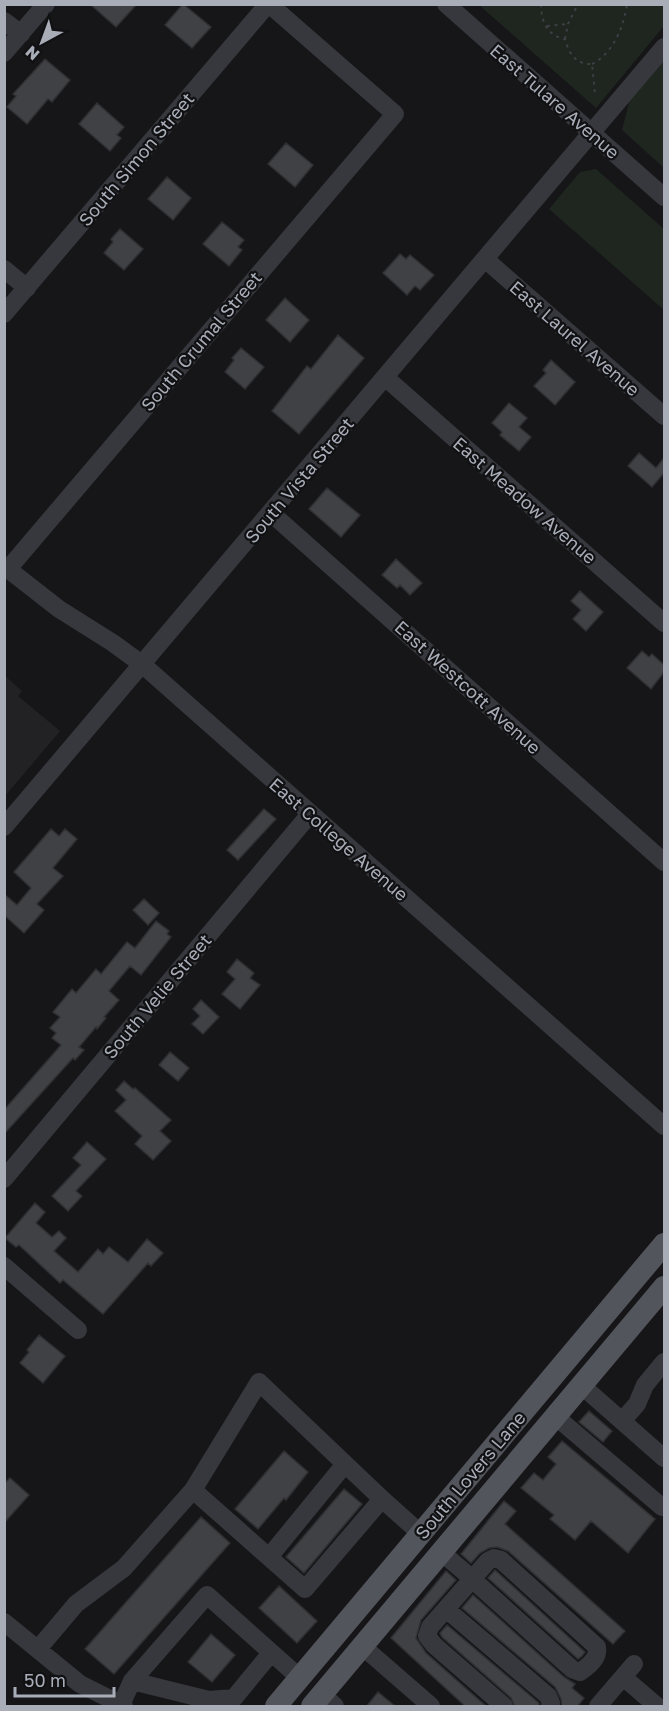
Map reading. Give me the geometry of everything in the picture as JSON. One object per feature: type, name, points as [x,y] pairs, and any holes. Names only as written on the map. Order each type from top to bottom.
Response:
[{"type":"main road","name":"South Lovers Lane","points":[[276,1707],[664,1244]]},
{"type":"main road","name":"South Lovers Lane","points":[[323,1702],[362,1646],[664,1289]]},
{"type":"main road","points":[[441,1552],[437,1542],[440,1533],[490,1470],[510,1428]]},
{"type":"main road","points":[[362,1646],[358,1631],[414,1560],[420,1548],[420,1533]]},
{"type":"street","points":[[4,53],[46,4]]},
{"type":"street","name":"South Crumal Street","points":[[6,567],[395,114],[269,4]]},
{"type":"street","name":"South Simon Street","points":[[4,314],[269,4]]},
{"type":"street","name":"East Tulare Avenue","points":[[446,4],[664,197]]},
{"type":"street","points":[[4,21],[21,34]]},
{"type":"street","name":"South Vista Street","points":[[4,827],[664,47]]},
{"type":"street","name":"East Laurel Avenue","points":[[485,259],[664,416]]},
{"type":"street","points":[[4,269],[27,288]]},
{"type":"street","name":"East Meadow Avenue","points":[[386,378],[664,622]]},
{"type":"street","name":"East Westcott Avenue","points":[[271,513],[664,862]]},
{"type":"street","name":"East College Avenue","points":[[6,567],[59,609],[143,665],[664,1126]]},
{"type":"street","name":"South Velie Street","points":[[4,1179],[310,814]]},
{"type":"street","points":[[4,1266],[78,1330]]},
{"type":"street","points":[[622,1421],[637,1404],[645,1385],[664,1362]]},
{"type":"street","points":[[38,1649],[76,1604],[124,1568],[193,1490],[259,1382],[420,1533]]},
{"type":"street","points":[[581,1385],[664,1458]]},
{"type":"street","points":[[555,1416],[662,1507]]},
{"type":"street","points":[[268,1557],[345,1464]]},
{"type":"street","points":[[193,1490],[305,1589],[382,1499]]},
{"type":"street","points":[[441,1552],[471,1579],[572,1669],[580,1672],[595,1659],[598,1653],[592,1641],[501,1560],[494,1558],[488,1561],[471,1579],[430,1626],[427,1636],[434,1645],[504,1707]]},
{"type":"street","points":[[4,1622],[80,1684],[122,1706],[132,1681],[207,1595],[300,1678]]},
{"type":"street","points":[[446,1609],[548,1696],[550,1707]]},
{"type":"street","points":[[362,1646],[431,1707]]},
{"type":"street","points":[[132,1681],[209,1700],[234,1698],[272,1653]]},
{"type":"street","points":[[598,1707],[629,1670],[657,1707]]},
{"type":"path","points":[[541,4],[545,26],[553,36],[565,39]]},
{"type":"path","points":[[578,4],[568,24],[565,39],[567,47],[577,61],[584,64],[592,64],[611,48],[620,33],[627,4]]},
{"type":"path","points":[[545,26],[568,24]]},
{"type":"path","points":[[592,64],[595,94]]},
{"type":"shaded area","points":[[479,5],[664,5],[664,26],[596,108]]},
{"type":"shaded area","points":[[664,59],[664,168],[622,130],[630,99]]},
{"type":"shaded area","points":[[596,169],[664,229],[664,310],[549,209],[580,172]]},
{"type":"shaded area","points":[[5,676],[22,691],[18,696],[60,731],[5,796]]},
{"type":"building","points":[[90,4],[137,4],[116,27]]},
{"type":"building","points":[[183,4],[211,27],[192,48],[165,25]]},
{"type":"building","points":[[45,59],[70,80],[52,102],[48,99],[27,124],[7,107],[16,96],[13,94]]},
{"type":"building","points":[[97,103],[124,127],[117,135],[121,138],[110,151],[79,124]]},
{"type":"building","points":[[286,143],[313,165],[295,187],[268,164]]},
{"type":"building","points":[[167,177],[191,198],[173,220],[148,199]]},
{"type":"building","points":[[222,222],[244,240],[238,247],[242,250],[229,266],[203,244]]},
{"type":"building","points":[[120,229],[143,249],[124,270],[104,253],[113,242],[111,239]]},
{"type":"building","points":[[400,254],[406,259],[410,255],[434,275],[420,290],[415,286],[407,295],[383,273]]},
{"type":"building","points":[[285,298],[309,320],[290,342],[266,320]]},
{"type":"building","points":[[338,335],[364,358],[299,434],[272,411],[307,366],[311,369]]},
{"type":"building","points":[[241,348],[264,367],[245,389],[225,372],[234,360],[232,358]]},
{"type":"building","points":[[551,360],[575,382],[555,405],[534,386],[546,373],[543,370]]},
{"type":"building","points":[[509,403],[527,418],[519,427],[531,437],[519,451],[500,435],[502,432],[492,423]]},
{"type":"building","points":[[639,453],[656,468],[664,458],[664,473],[652,487],[628,466]]},
{"type":"building","points":[[327,488],[360,515],[341,537],[309,509]]},
{"type":"building","points":[[396,559],[422,583],[410,595],[400,585],[397,588],[382,575]]},
{"type":"building","points":[[580,591],[603,612],[586,631],[573,619],[581,610],[571,601]]},
{"type":"building","points":[[642,651],[649,657],[652,654],[664,665],[664,672],[651,689],[627,668]]},
{"type":"building","points":[[264,809],[276,819],[238,860],[227,850]]},
{"type":"building","points":[[51,829],[59,836],[65,829],[77,839],[53,868],[63,876],[37,904],[44,910],[24,933],[4,915],[4,894],[17,905],[31,888],[14,872]]},
{"type":"building","points":[[144,899],[159,913],[148,925],[133,910]]},
{"type":"building","points":[[156,921],[169,931],[167,934],[171,937],[141,975],[130,966],[109,991],[119,1000],[97,1029],[96,1027],[79,1047],[84,1050],[75,1060],[73,1058],[4,1134],[4,1110],[61,1045],[52,1038],[56,1033],[50,1028],[60,1017],[53,1012],[72,989],[76,993],[96,969],[101,974],[127,942],[135,948]]},
{"type":"building","points":[[237,959],[254,973],[250,978],[260,985],[240,1009],[222,994],[235,979],[227,972]]},
{"type":"building","points":[[201,1000],[219,1017],[203,1034],[192,1024],[200,1016],[193,1009]]},
{"type":"building","points":[[170,1052],[189,1068],[178,1081],[159,1065]]},
{"type":"building","points":[[124,1081],[171,1120],[160,1131],[171,1141],[153,1160],[135,1144],[142,1136],[115,1111],[126,1100],[116,1090]]},
{"type":"building","points":[[87,1142],[106,1159],[76,1191],[82,1196],[68,1211],[52,1196],[81,1165],[73,1158]]},
{"type":"building","points":[[35,1203],[45,1212],[36,1223],[52,1237],[59,1231],[66,1238],[54,1251],[78,1272],[98,1249],[103,1254],[109,1247],[128,1262],[147,1239],[163,1253],[151,1266],[148,1263],[103,1314],[63,1280],[60,1283],[19,1245],[16,1247],[5,1238]]},
{"type":"building","points":[[39,1335],[65,1356],[43,1383],[20,1363]]},
{"type":"building","points":[[589,1411],[612,1431],[603,1442],[579,1422]]},
{"type":"building","points":[[562,1441],[655,1519],[628,1553],[591,1521],[575,1540],[550,1519],[554,1515],[521,1488],[534,1473],[543,1480],[556,1464],[548,1457]]},
{"type":"building","points":[[284,1451],[308,1472],[286,1500],[284,1498],[258,1529],[235,1509]]},
{"type":"building","points":[[10,1478],[29,1495],[4,1523],[4,1484]]},
{"type":"building","points":[[344,1489],[362,1504],[304,1573],[286,1557]]},
{"type":"building","points":[[504,1501],[516,1511],[505,1524],[625,1631],[613,1644],[508,1551],[497,1547],[489,1548],[480,1553],[471,1563],[461,1554]]},
{"type":"building","points":[[201,1517],[230,1543],[114,1674],[85,1649]]},
{"type":"building","points":[[495,1570],[585,1652],[582,1656],[578,1659],[488,1578]]},
{"type":"building","points":[[446,1571],[456,1580],[421,1620],[416,1638],[426,1653],[487,1707],[466,1707],[391,1638]]},
{"type":"building","points":[[279,1586],[317,1621],[297,1643],[259,1608]]},
{"type":"building","points":[[473,1595],[564,1677],[575,1684],[572,1688],[584,1698],[577,1707],[562,1707],[555,1687],[462,1608]]},
{"type":"building","points":[[447,1625],[539,1703],[539,1707],[515,1707],[511,1698],[442,1637],[440,1633]]},
{"type":"building","points":[[211,1634],[235,1655],[212,1682],[188,1662]]},
{"type":"building","points":[[378,1692],[396,1707],[366,1707]]}]
